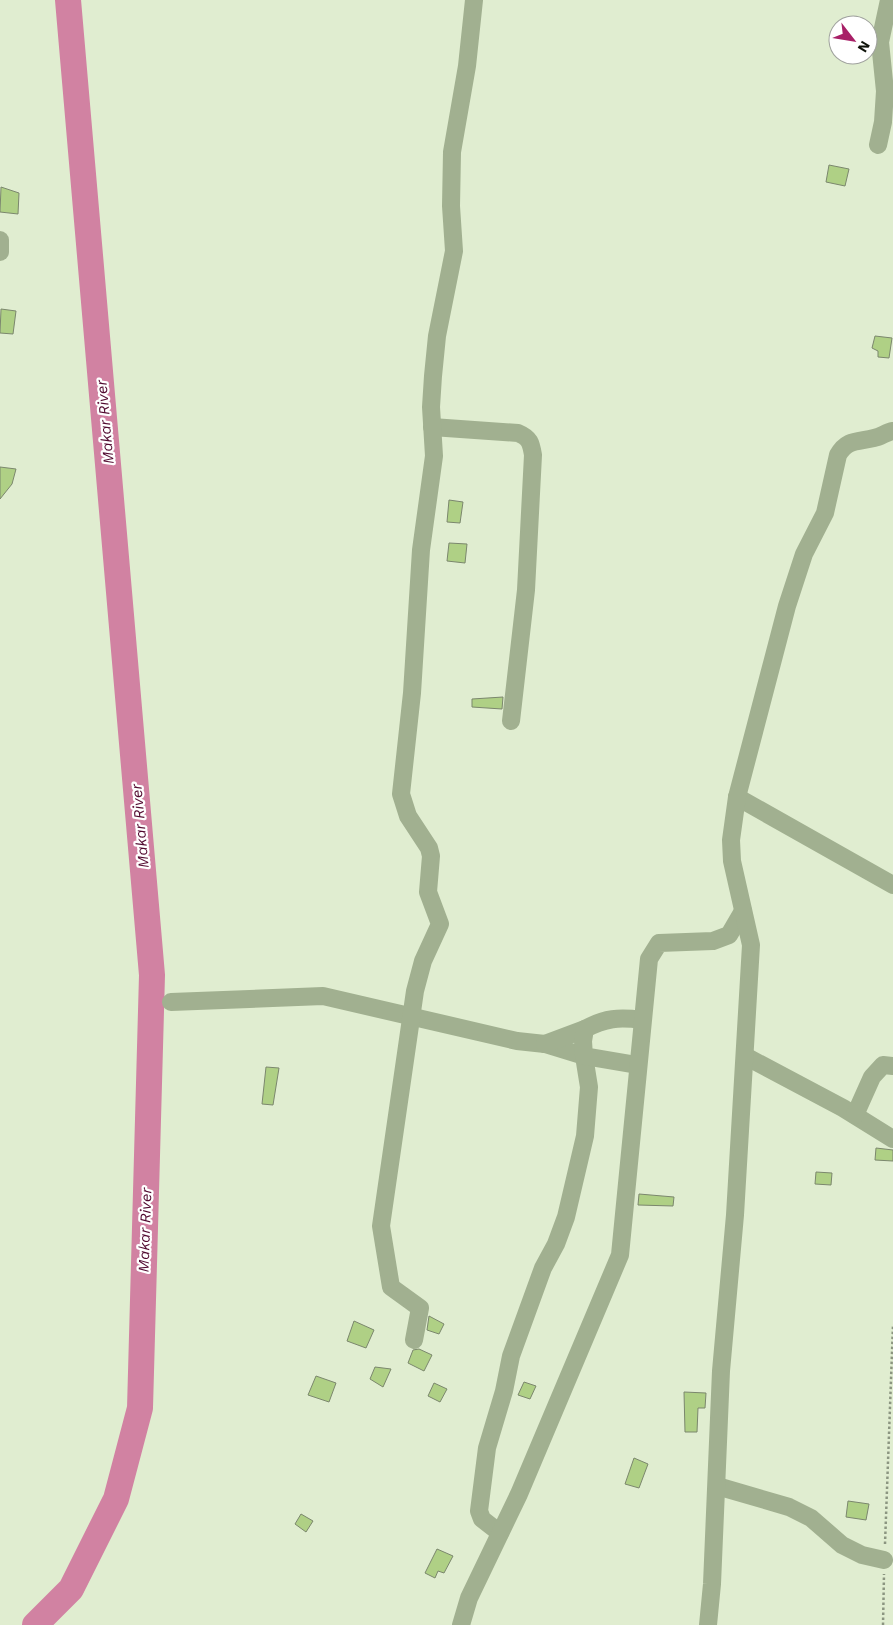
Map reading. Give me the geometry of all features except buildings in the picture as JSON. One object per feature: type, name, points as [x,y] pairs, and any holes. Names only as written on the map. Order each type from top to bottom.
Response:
[{"type":"street","points":[[414,1340],[420,1308],[391,1287],[380,1226],[411,1016],[423,961],[440,924],[428,892],[431,856],[429,848],[408,816],[401,794],[412,693],[421,550],[433,464],[432,384],[437,336],[454,252],[451,206],[452,152],[467,66],[474,0]]},
{"type":"street","points":[[878,145],[883,122],[885,90],[880,42],[889,0]]},
{"type":"street","points":[[0,240],[0,252]]},
{"type":"street","points":[[432,427],[518,433],[526,436],[531,442],[533,455],[526,590],[511,721]]},
{"type":"street","points":[[708,1625],[717,1486],[721,1371],[735,1215],[751,945],[732,861],[731,840],[736,796],[787,606],[804,554],[828,504],[838,455],[849,442],[875,438],[893,431]]},
{"type":"street","points":[[736,796],[893,885]]},
{"type":"street","points":[[461,1625],[469,1598],[523,1486],[620,1255],[624,1233],[637,1065],[649,958],[659,943],[713,941],[729,935],[743,911]]},
{"type":"street","points":[[729,935],[751,945]]},
{"type":"street","points":[[171,1002],[323,996],[517,1041],[545,1044],[600,1060],[637,1065]]},
{"type":"street","points":[[545,1044],[609,1018],[642,1020]]},
{"type":"street","points":[[500,1533],[482,1519],[479,1511],[487,1448],[504,1391],[511,1356],[543,1268],[556,1244],[566,1217],[585,1136],[589,1109],[589,1088],[584,1056],[583,1041],[585,1029]]},
{"type":"street","points":[[745,1056],[855,1115],[893,1139]]},
{"type":"street","points":[[855,1115],[872,1076],[883,1065],[893,1066]]},
{"type":"street","points":[[717,1486],[789,1507],[811,1518],[842,1545],[862,1554],[884,1560]]},
{"type":"path","points":[[883,1625],[893,1324]]},
{"type":"waterway","name":"Makar River","points":[[35,1625],[71,1589],[116,1499],[140,1408],[152,975],[68,0]]}]
